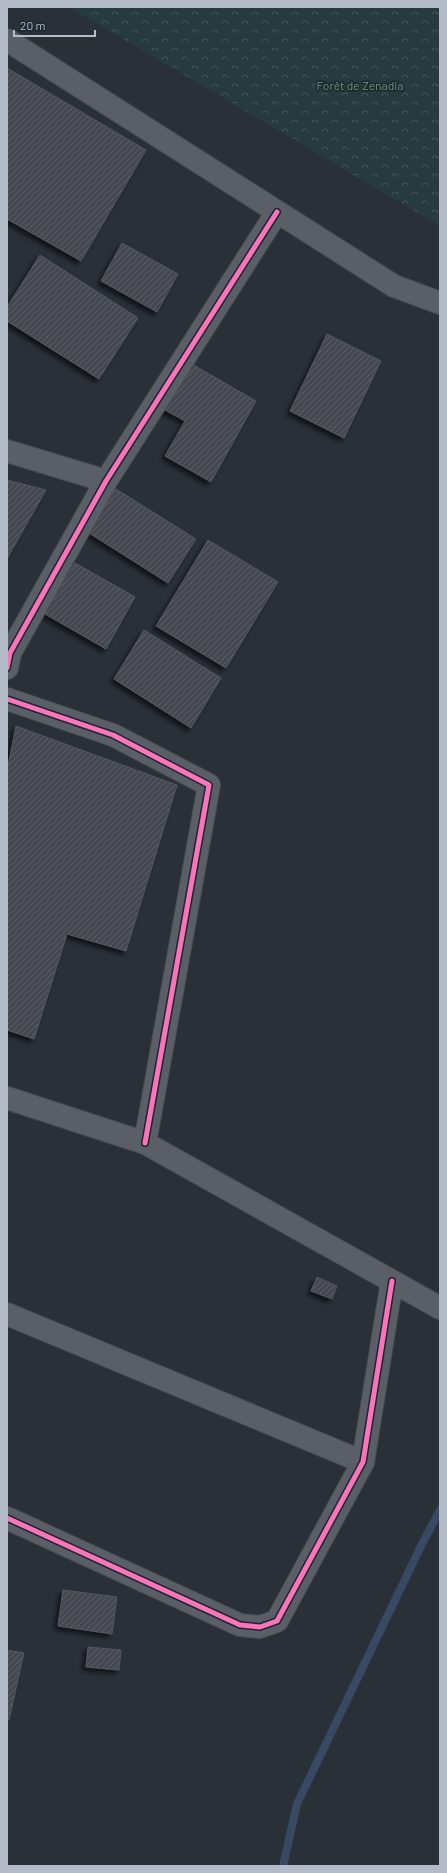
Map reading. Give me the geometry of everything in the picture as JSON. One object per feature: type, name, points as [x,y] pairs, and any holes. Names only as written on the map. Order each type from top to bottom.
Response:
[{"type":"street","points":[[7,40],[394,286],[440,303]]},
{"type":"street","points":[[8,658],[106,481],[277,212]]},
{"type":"street","points":[[7,451],[106,481]]},
{"type":"street","points":[[7,699],[113,735],[209,785],[146,1144]]},
{"type":"street","points":[[7,1098],[146,1144],[440,1308]]},
{"type":"street","points":[[7,1518],[240,1625],[260,1627],[277,1621],[363,1462],[392,1281]]},
{"type":"street","points":[[7,1314],[363,1462]]},
{"type":"green space","name":"Forêt de Zenadia","points":[[69,7],[440,7],[440,226]]},
{"type":"building","points":[[7,68],[146,150],[81,261],[7,219]]},
{"type":"building","points":[[122,243],[178,274],[157,312],[101,281]]},
{"type":"building","points":[[40,255],[138,318],[99,379],[7,321],[7,307]]},
{"type":"building","points":[[327,334],[381,361],[344,438],[290,411]]},
{"type":"building","points":[[190,363],[256,401],[211,482],[165,456],[185,421],[163,409]]},
{"type":"building","points":[[7,480],[46,490],[7,559]]},
{"type":"building","points":[[116,489],[196,539],[168,583],[89,533]]},
{"type":"building","points":[[208,540],[278,582],[226,668],[156,626]]},
{"type":"building","points":[[75,563],[135,597],[106,649],[45,614]]},
{"type":"building","points":[[144,630],[221,678],[191,728],[114,679]]},
{"type":"building","points":[[16,726],[177,785],[126,951],[67,934],[34,1039],[7,1030],[7,771]]},
{"type":"building","points":[[317,1277],[337,1286],[332,1299],[311,1291]]},
{"type":"building","points":[[63,1590],[117,1597],[112,1634],[58,1626]]},
{"type":"building","points":[[88,1647],[121,1650],[119,1670],[86,1667]]},
{"type":"building","points":[[7,1650],[24,1653],[9,1720],[7,1720]]},
{"type":"waterway","points":[[283,1866],[297,1804],[422,1544],[440,1510]]},
{"type":"cycle path","points":[[7,668],[10,653],[106,481],[277,212]]},
{"type":"cycle path","points":[[7,699],[113,735],[209,785],[145,1143]]},
{"type":"cycle path","points":[[7,1518],[240,1625],[260,1627],[277,1621],[363,1462],[392,1281]]}]
